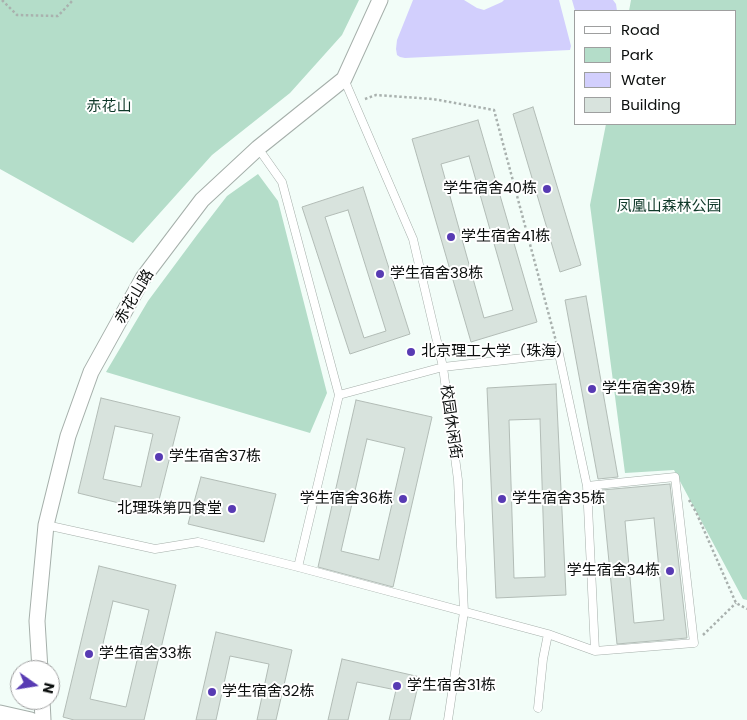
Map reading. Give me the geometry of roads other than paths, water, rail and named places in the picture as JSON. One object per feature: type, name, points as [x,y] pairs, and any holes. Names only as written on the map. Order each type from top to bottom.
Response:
[{"type":"street","name":"赤花山路","points":[[40,660],[38,621],[46,525],[68,436],[92,372],[144,278],[202,200],[258,148],[344,80],[380,0]]},
{"type":"street","points":[[0,713],[31,720]]},
{"type":"lane","name":"校园休闲街","points":[[344,80],[413,239],[442,367],[458,480],[464,612],[448,720]]},
{"type":"lane","points":[[258,148],[282,182],[339,395],[298,567]]},
{"type":"lane","points":[[339,395],[442,367],[560,354],[587,486],[595,651]]},
{"type":"lane","points":[[46,525],[155,550],[198,542],[548,634],[595,651],[694,644],[675,477],[587,486]]},
{"type":"lane","points":[[538,708],[548,634]]},
{"type":"water","points":[[413,0],[464,0],[484,10],[504,0],[559,0],[571,46],[570,50],[400,57],[397,55],[397,40]]},
{"type":"water","points":[[572,0],[613,0],[617,10],[575,10]]},
{"type":"place","name":"学生宿舍40栋","points":[[547,189]]},
{"type":"place","name":"学生宿舍41栋","points":[[451,237]]},
{"type":"place","name":"学生宿舍38栋","points":[[380,274]]},
{"type":"place","name":"北京理工大学（珠海）","points":[[411,352]]},
{"type":"place","name":"学生宿舍39栋","points":[[592,389]]},
{"type":"place","name":"学生宿舍37栋","points":[[159,457]]},
{"type":"place","name":"学生宿舍36栋","points":[[403,499]]},
{"type":"place","name":"学生宿舍35栋","points":[[502,499]]},
{"type":"place","name":"北理珠第四食堂","points":[[232,509]]},
{"type":"place","name":"学生宿舍34栋","points":[[670,571]]},
{"type":"place","name":"学生宿舍33栋","points":[[89,654]]},
{"type":"place","name":"学生宿舍31栋","points":[[397,686]]},
{"type":"place","name":"学生宿舍32栋","points":[[212,692]]},
{"type":"park label","name":"赤花山","points":[[109,107]]},
{"type":"park label","name":"凤凰山森林公园","points":[[669,207]]}]
